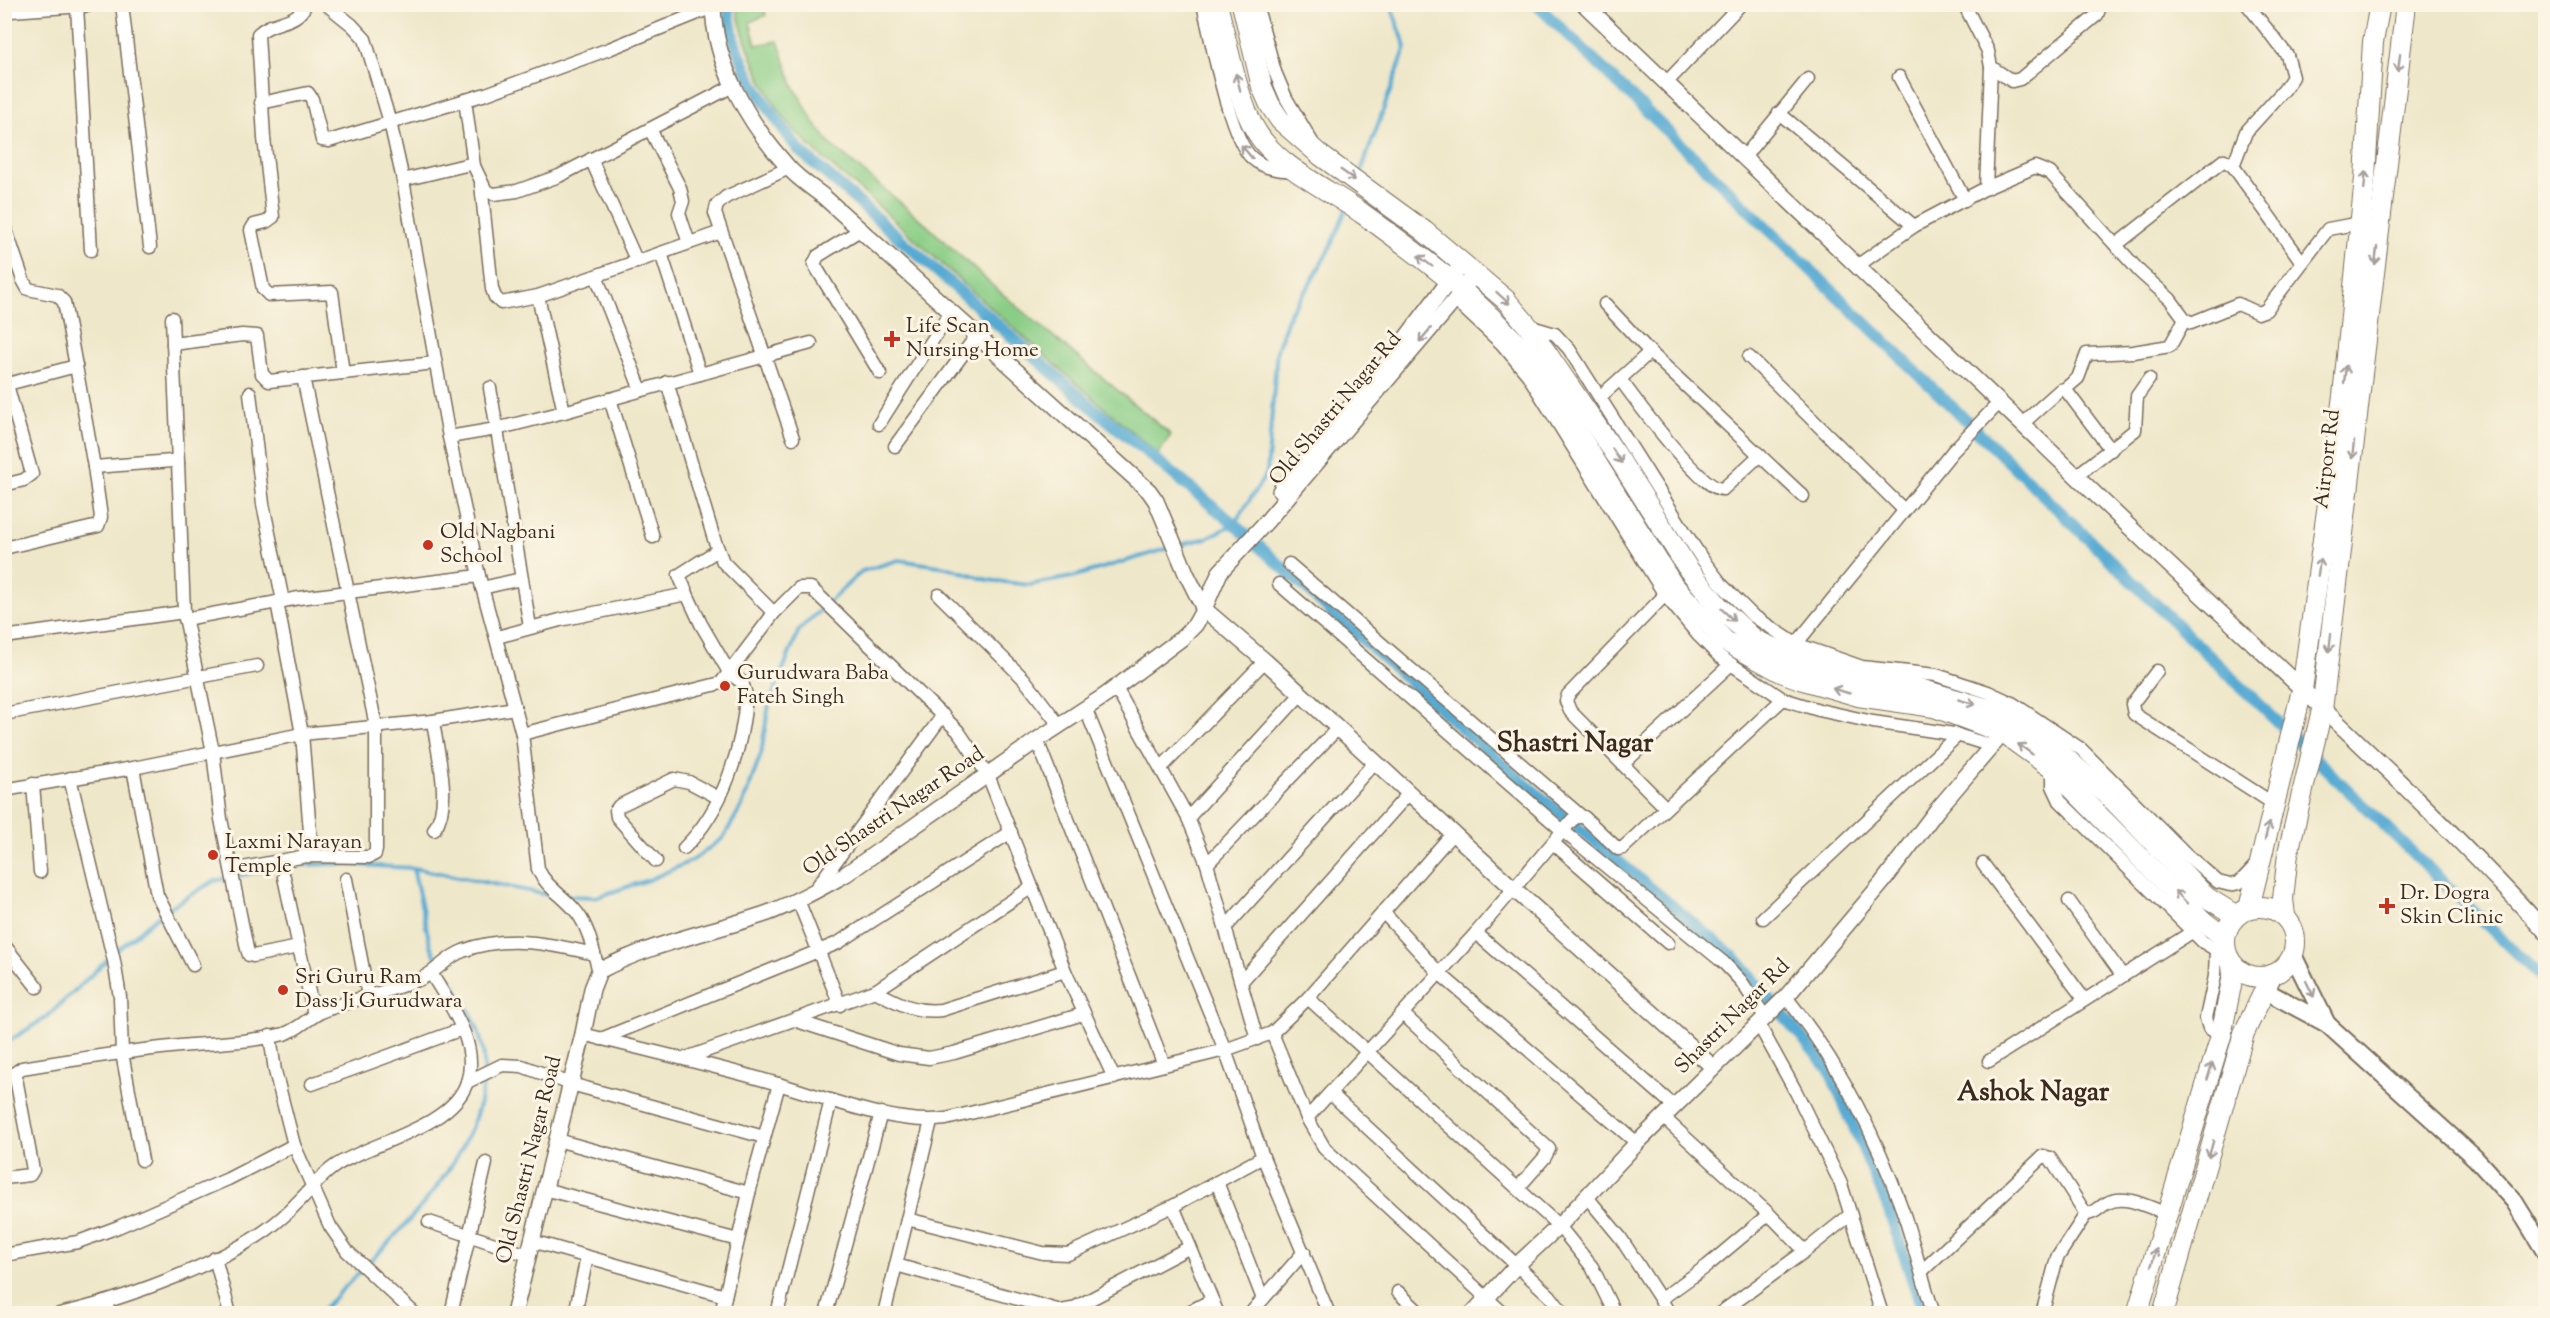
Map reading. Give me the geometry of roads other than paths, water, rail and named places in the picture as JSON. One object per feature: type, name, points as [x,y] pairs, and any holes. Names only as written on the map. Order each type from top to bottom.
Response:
[{"type":"main road","points":[[1217,4],[1247,114],[1268,147],[1303,174],[1461,282],[1506,300],[1528,326],[1617,456],[1689,570],[1721,609],[1755,640],[1823,670],[1920,689],[1999,712],[2041,736],[2115,802],[2206,897],[2242,912]]},
{"type":"main road","points":[[1242,4],[1262,87],[1280,120],[1320,155],[1424,231],[1461,282],[1537,368],[1672,584],[1725,641],[1781,672],[1803,680],[1858,696],[1935,707],[2053,769],[2203,921],[2244,974],[2268,983],[2327,1023],[2495,1179],[2526,1218],[2546,1253]]},
{"type":"main road","points":[[2242,912],[2261,859],[2302,690],[2343,396],[2360,223],[2373,42],[2380,4]]},
{"type":"main road","name":"Airport Rd","points":[[2285,916],[2283,899],[2288,853],[2322,710],[2406,4]]},
{"type":"main road","points":[[2137,1314],[2221,1036],[2233,975],[2224,950],[2229,923],[2242,912],[2268,907],[2285,916],[2293,927],[2296,941],[2293,955],[2286,966],[2268,983],[2244,1033],[2163,1314]]},
{"type":"main road","points":[[2293,955],[2327,1023]]},
{"type":"street","points":[[122,4],[150,248]]},
{"type":"street","points":[[306,4],[296,18],[258,34],[261,103],[273,217],[266,222],[254,225],[251,230],[263,289],[269,294],[332,292],[343,373]]},
{"type":"street","points":[[326,4],[365,39],[390,122],[403,180],[449,437],[481,582],[522,734],[538,869],[542,879],[578,913],[599,971]]},
{"type":"street","points":[[1203,4],[1233,123],[1241,145],[1262,165],[1271,169],[1303,174]]},
{"type":"street","points":[[1256,4],[1268,53],[1278,81],[1320,155]]},
{"type":"street","points":[[1584,4],[1999,403],[2322,710],[2390,771],[2480,859],[2546,932]]},
{"type":"street","points":[[1666,83],[1740,4]]},
{"type":"street","points":[[1964,4],[1988,51],[1990,67],[1986,188]]},
{"type":"street","points":[[1990,67],[2012,81],[2020,79],[2097,15],[2101,4]]},
{"type":"street","points":[[2233,166],[2246,132],[2293,77],[2287,55],[2247,4]]},
{"type":"street","points":[[4,10],[73,6],[91,250]]},
{"type":"street","points":[[261,103],[308,93],[312,99],[320,135],[325,141],[465,100],[609,49],[713,6],[716,40],[733,86],[754,123],[789,168],[1140,483],[1156,501],[1186,573],[1204,609],[1265,661],[1515,890],[1713,1067]]},
{"type":"street","points":[[1899,76],[1965,200]]},
{"type":"street","points":[[1744,157],[1808,79]]},
{"type":"street","points":[[481,184],[486,191],[494,194],[517,191],[559,176],[733,86]]},
{"type":"street","points":[[465,100],[474,166],[481,184],[495,297],[501,303],[538,296],[721,232]]},
{"type":"street","points":[[1779,113],[1914,226]]},
{"type":"street","points":[[650,129],[680,188],[684,201],[679,213],[689,243]]},
{"type":"street","points":[[591,159],[637,262]]},
{"type":"street","points":[[2116,245],[2220,162],[2226,160],[2233,166],[2302,262]]},
{"type":"street","points":[[403,180],[457,165],[474,166]]},
{"type":"street","points":[[1857,266],[1914,226],[1986,188],[2031,168],[2040,167],[2050,173],[2140,272],[2170,298],[2185,320],[2193,323],[2238,304],[2258,312],[2266,310],[2328,229],[2360,223]]},
{"type":"street","points":[[789,168],[726,197],[717,205],[715,213],[767,357],[793,438]]},
{"type":"street","points":[[4,224],[28,289],[57,295],[64,302],[101,517],[98,526],[4,548]]},
{"type":"street","points":[[860,230],[818,256],[814,264],[880,373]]},
{"type":"street","points":[[661,253],[700,374]]},
{"type":"street","points":[[596,276],[641,390]]},
{"type":"street","points":[[1461,282],[1501,343],[1528,375],[1665,595],[1698,635],[1731,664],[1783,699],[1819,710],[1873,722],[1998,740]]},
{"type":"street","name":"Old Shastri Nagar Rd","points":[[1234,552],[1296,480],[1387,363],[1461,282]]},
{"type":"street","points":[[538,296],[564,411]]},
{"type":"street","points":[[1605,304],[1650,352],[1803,496]]},
{"type":"street","points":[[879,424],[951,311]]},
{"type":"street","points":[[172,318],[184,615],[213,752],[221,819],[249,955],[299,947]]},
{"type":"street","points":[[2022,424],[2060,390],[2065,389],[2078,378],[2087,354],[2133,352],[2170,346],[2185,320]]},
{"type":"street","points":[[1528,326],[1556,334],[1569,349],[1601,396],[1690,541],[1723,586],[1758,621],[1796,644],[1862,667],[1936,675],[1988,692],[2012,703],[2081,749],[2186,854],[2218,882],[2230,885],[2239,883],[2261,859]]},
{"type":"street","points":[[173,344],[254,335],[259,340],[261,367],[265,379],[275,381],[435,363]]},
{"type":"street","points":[[895,446],[977,335]]},
{"type":"street","points":[[449,437],[496,429],[767,357],[811,343]]},
{"type":"street","points":[[1601,396],[1650,352]]},
{"type":"street","points":[[1749,357],[1904,510]]},
{"type":"street","points":[[4,485],[24,480],[32,474],[6,381],[76,366]]},
{"type":"street","points":[[233,876],[312,856],[361,858],[375,854],[376,726],[303,377]]},
{"type":"street","points":[[1620,379],[1670,443],[1712,487],[1723,489],[1760,455]]},
{"type":"street","points":[[2076,476],[2135,430],[2137,396],[2149,379]]},
{"type":"street","points":[[667,382],[718,550],[729,570],[774,613]]},
{"type":"street","points":[[490,388],[530,627]]},
{"type":"street","points":[[2065,389],[2111,450]]},
{"type":"street","points":[[250,393],[263,504],[302,734],[312,856]]},
{"type":"street","points":[[610,399],[652,537]]},
{"type":"street","points":[[1796,644],[1904,510],[1961,443],[1999,403]]},
{"type":"street","points":[[94,467],[172,461],[178,463]]},
{"type":"street","points":[[684,848],[707,822],[720,798],[734,760],[746,704],[742,682],[730,674],[700,624],[679,575],[718,550]]},
{"type":"street","name":"Old Shastri Nagar Road","points":[[514,1314],[592,989],[599,971],[625,958],[769,912],[813,893],[846,874],[1037,740],[1086,710],[1182,638],[1195,625],[1220,573],[1234,552]]},
{"type":"street","points":[[1289,564],[1729,967],[1745,986],[1773,1011],[1822,1045],[1863,1118],[1892,1181],[1934,1314]]},
{"type":"street","points":[[4,637],[348,592],[521,579]]},
{"type":"street","points":[[1279,584],[1571,823],[1620,849],[1783,699]]},
{"type":"street","points":[[522,734],[721,683],[774,613],[799,588],[805,586],[815,591],[943,715],[958,731],[988,775],[1065,971],[1114,1078]]},
{"type":"street","points":[[497,637],[530,627],[687,594]]},
{"type":"street","points":[[939,595],[1024,680],[1060,726]]},
{"type":"street","points":[[1665,595],[1568,695],[1566,701],[1570,711],[1665,807]]},
{"type":"street","points":[[1161,768],[1265,661]]},
{"type":"street","points":[[1623,764],[1731,664]]},
{"type":"street","points":[[4,714],[257,666]]},
{"type":"street","points":[[2157,670],[2132,704],[2134,714],[2274,804]]},
{"type":"street","points":[[1116,688],[1188,818],[1207,864],[1257,1039]]},
{"type":"street","points":[[1188,818],[1301,694]]},
{"type":"street","points":[[4,790],[134,768],[302,734],[433,721],[515,708]]},
{"type":"street","points":[[1086,710],[1225,1050],[1263,1157],[1329,1313]]},
{"type":"street","points":[[813,893],[943,715]]},
{"type":"street","points":[[433,721],[444,800],[443,814],[434,830]]},
{"type":"street","points":[[1207,864],[1338,728]]},
{"type":"street","points":[[1763,918],[1958,735]]},
{"type":"street","points":[[1037,740],[1164,1065]]},
{"type":"street","name":"Shastri Nagar Rd","points":[[1472,1314],[1516,1265],[1559,1226],[1637,1143],[1773,1011],[1882,883],[1937,810],[1998,740]]},
{"type":"street","points":[[1226,927],[1375,762]]},
{"type":"street","points":[[134,768],[154,885],[161,906],[193,965]]},
{"type":"street","points":[[2053,769],[2053,786],[2060,801],[2192,932],[2209,946],[2224,950]]},
{"type":"street","points":[[70,778],[120,997],[123,1053],[142,1160]]},
{"type":"street","points":[[656,861],[617,817],[616,810],[620,806],[674,779],[689,783],[720,798]]},
{"type":"street","points":[[33,784],[40,872]]},
{"type":"street","points":[[1240,982],[1410,792]]},
{"type":"street","points":[[1307,1118],[1515,890],[1571,823]]},
{"type":"street","points":[[602,1039],[838,943],[1011,832]]},
{"type":"street","points":[[583,1034],[686,1059],[881,1113],[931,1121],[1225,1050],[1272,1033],[1308,998],[1453,833]]},
{"type":"street","points":[[1553,843],[1668,943]]},
{"type":"street","points":[[1983,864],[2084,999]]},
{"type":"street","points":[[284,876],[314,1015]]},
{"type":"street","points":[[346,879],[368,996]]},
{"type":"street","points":[[686,1059],[875,992],[1032,887]]},
{"type":"street","points":[[798,900],[840,1005]]},
{"type":"street","points":[[2069,900],[2122,975]]},
{"type":"street","points":[[1383,912],[1439,973],[1637,1143]]},
{"type":"street","points":[[1989,1061],[2192,932]]},
{"type":"street","points":[[1476,933],[1669,1112],[1805,1251]]},
{"type":"street","points":[[4,1178],[30,1175],[33,1170],[16,1078],[18,1070],[123,1053],[270,1036],[294,1030],[314,1015],[417,981],[464,951],[514,942],[548,944],[594,954]]},
{"type":"street","points":[[4,945],[37,987]]},
{"type":"street","points":[[438,967],[468,1047],[471,1080]]},
{"type":"street","points":[[875,992],[908,1008],[928,1012],[941,1010],[1065,971]]},
{"type":"street","points":[[1308,998],[1559,1226],[1592,1267],[1616,1314]]},
{"type":"street","points":[[1773,1011],[1837,1175],[1882,1314]]},
{"type":"street","points":[[794,1020],[899,1054],[929,1058],[954,1053],[1083,1014]]},
{"type":"street","points":[[1403,1014],[1549,1149],[1545,1157],[1518,1188]]},
{"type":"street","points":[[312,1084],[462,1029]]},
{"type":"street","points":[[1272,1033],[1307,1118],[1325,1149],[1504,1314]]},
{"type":"street","points":[[270,1036],[275,1071],[294,1145],[338,1240],[359,1263],[415,1314]]},
{"type":"street","points":[[58,1314],[107,1308],[215,1258],[265,1230],[296,1205],[334,1166],[437,1117],[459,1096],[471,1080],[502,1065],[522,1066],[571,1084],[764,1137]]},
{"type":"street","points":[[721,1314],[749,1193],[779,1084]]},
{"type":"street","points":[[1330,1093],[1550,1296],[1564,1314]]},
{"type":"street","points":[[777,1314],[831,1100]]},
{"type":"street","points":[[826,1314],[881,1113]]},
{"type":"street","points":[[884,1314],[931,1121]]},
{"type":"street","points":[[557,1140],[749,1193]]},
{"type":"street","points":[[4,1256],[78,1242],[118,1227],[228,1179],[294,1145]]},
{"type":"street","points":[[1922,1271],[2043,1156],[2049,1158],[2086,1214]]},
{"type":"street","points":[[908,1219],[1056,1255],[1081,1250],[1173,1206],[1263,1157]]},
{"type":"street","points":[[451,1314],[486,1163]]},
{"type":"street","points":[[1217,1182],[1263,1299]]},
{"type":"street","points":[[544,1189],[738,1240]]},
{"type":"street","points":[[1587,1197],[1620,1236],[1670,1314]]},
{"type":"street","points":[[2042,1314],[2057,1258],[2086,1214],[2093,1213],[2109,1201],[2120,1199],[2167,1214]]},
{"type":"street","points":[[1173,1206],[1218,1314]]},
{"type":"street","points":[[1661,1299],[1707,1266],[1769,1214]]},
{"type":"street","points":[[1724,1312],[1850,1215]]},
{"type":"street","points":[[429,1222],[469,1236],[587,1257],[725,1296]]},
{"type":"street","points":[[896,1265],[1061,1311],[1072,1309],[1190,1247]]},
{"type":"street","points":[[1250,1314],[1304,1252]]},
{"type":"street","points":[[575,1314],[587,1257]]},
{"type":"street","points":[[215,1258],[230,1314]]},
{"type":"street","points":[[1398,1292],[1421,1314]]},
{"type":"street","points":[[1185,1314],[1212,1300]]},
{"type":"waterway","points":[[728,4],[736,44],[743,63],[763,100],[799,150],[1087,403],[1234,524],[1519,779],[1734,957],[1829,1069],[1886,1202],[1924,1314]]},
{"type":"waterway","points":[[1359,177],[1406,47],[1390,4]]},
{"type":"waterway","points":[[1536,4],[2546,982]]},
{"type":"waterway","points":[[1180,545],[1207,538],[1234,524],[1267,473],[1277,350],[1290,312],[1307,289],[1332,244],[1346,209]]},
{"type":"waterway","points":[[567,896],[597,897],[651,879],[693,860],[723,838],[742,806],[761,754],[769,704],[799,630],[862,571],[899,560],[946,567],[988,580],[1029,585],[1072,577],[1173,547]]},
{"type":"waterway","points":[[115,952],[164,911],[214,881],[289,865],[337,864],[413,868],[554,896]]},
{"type":"waterway","points":[[413,868],[430,944],[438,962]]},
{"type":"waterway","points":[[4,1048],[12,1039],[47,1017],[110,957]]},
{"type":"waterway","points":[[443,968],[466,1004],[478,1030],[482,1043],[484,1071]]},
{"type":"waterway","points":[[319,1314],[395,1235],[444,1176],[463,1145],[477,1112],[484,1078]]},
{"type":"place","name":"Life Scan Nursing Home","points":[[892,339]]},
{"type":"place","name":"Old Nagbani School","points":[[428,545]]},
{"type":"place","name":"Gurudwara Baba Fateh Singh","points":[[725,686]]},
{"type":"place","name":"Laxmi Narayan Temple","points":[[213,855]]},
{"type":"place","name":"Dr. Dogra Skin Clinic","points":[[2387,906]]},
{"type":"place","name":"Sri Guru Ram Dass Ji Gurudwara","points":[[283,990]]},
{"type":"district","name":"Shastri Nagar","points":[[1575,744]]},
{"type":"district","name":"Ashok Nagar","points":[[2033,1093]]}]
